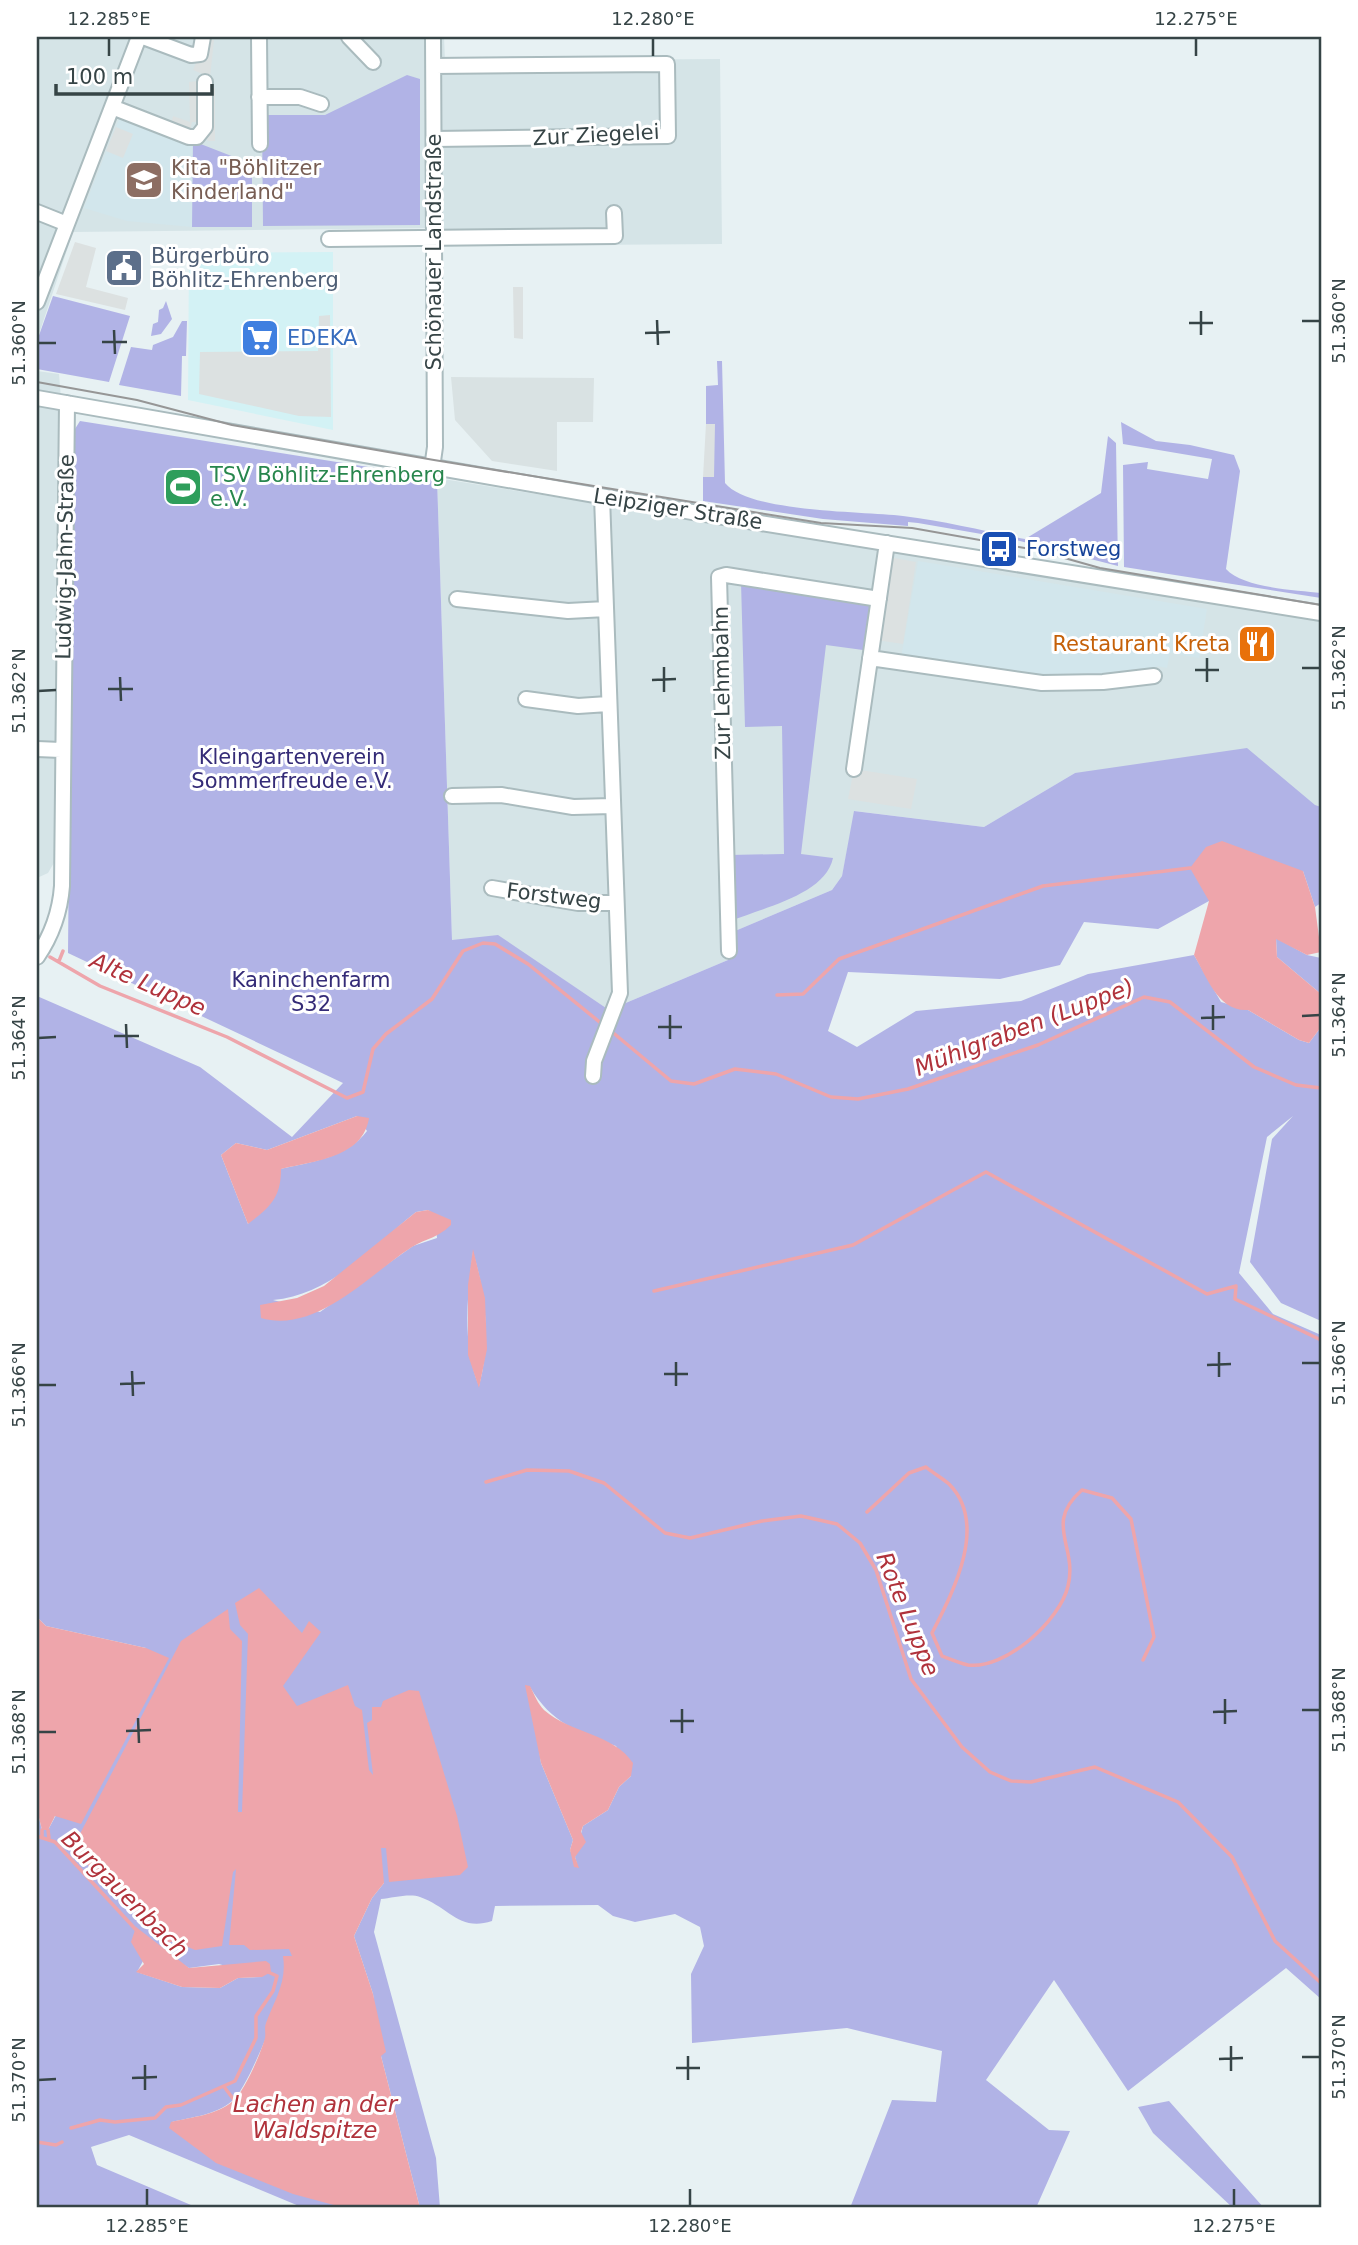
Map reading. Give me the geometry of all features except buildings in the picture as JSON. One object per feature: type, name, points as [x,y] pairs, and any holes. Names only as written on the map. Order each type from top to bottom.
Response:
[{"type":"street","points":[[37,302],[111,107],[141,37],[191,55],[200,54],[203,37]]},
{"type":"street","points":[[259,37],[260,144]]},
{"type":"street","points":[[349,37],[373,62]]},
{"type":"street","name":"Schönauer Landstraße","points":[[432,468],[435,447],[433,37]]},
{"type":"street","name":"Zur Ziegelei","points":[[433,66],[667,64],[668,136],[434,139]]},
{"type":"street","points":[[111,107],[189,137],[197,137],[205,127],[205,82]]},
{"type":"street","points":[[259,97],[300,97],[321,104]]},
{"type":"street","points":[[37,212],[67,224]]},
{"type":"street","points":[[329,239],[615,236],[614,214]]},
{"type":"street","name":"Leipziger Straße","points":[[37,398],[432,468],[1321,613]]},
{"type":"street","name":"Ludwig-Jahn-Straße","points":[[37,957],[48,940],[60,909],[67,402]]},
{"type":"street","name":"Forstweg","points":[[593,1076],[594,1061],[620,993],[611,806],[602,496]]},
{"type":"street","points":[[854,769],[887,543]]},
{"type":"street","name":"Zur Lehmbahn","points":[[729,951],[719,577],[726,575],[879,600]]},
{"type":"street","points":[[457,599],[568,611],[606,609]]},
{"type":"street","points":[[870,658],[1042,683],[1103,682],[1154,676]]},
{"type":"street","points":[[526,699],[578,706],[608,704]]},
{"type":"street","points":[[37,749],[61,750]]},
{"type":"street","points":[[452,796],[500,795],[573,807],[611,806]]},
{"type":"street","name":"Forstweg","points":[[492,888],[578,902],[616,903]]},
{"type":"shaded area","points":[[37,37],[444,37],[445,61],[720,59],[722,244],[431,246],[430,228],[73,232],[37,340]]},
{"type":"shaded area","points":[[206,40],[214,40],[210,77],[193,70]]},
{"type":"shaded area","points":[[198,81],[207,89],[215,88],[215,141],[208,141],[198,122],[192,122],[190,131],[171,124],[173,116],[190,122],[189,82]]},
{"type":"shaded area","name":"Kita \"Böhlitzer Kinderland\"","points":[[121,114],[193,141],[192,227],[127,221],[84,208]]},
{"type":"shaded area","points":[[116,127],[133,134],[123,158],[106,151]]},
{"type":"shaded area","points":[[75,242],[96,248],[86,287],[128,298],[125,310],[56,294]]},
{"type":"shaded area","points":[[333,252],[333,430],[188,400],[189,253]]},
{"type":"shaded area","points":[[513,287],[523,287],[523,339],[514,338]]},
{"type":"shaded area","points":[[330,315],[331,417],[299,416],[199,394],[200,352],[318,351],[319,316]]},
{"type":"shaded area","points":[[37,371],[59,374],[63,423],[55,861],[48,873],[37,878]]},
{"type":"shaded area","points":[[451,377],[594,378],[593,422],[557,422],[557,471],[492,461],[455,420]]},
{"type":"shaded area","points":[[706,424],[715,424],[714,477],[703,477]]},
{"type":"shaded area","points":[[437,478],[1321,620],[1321,807],[1075,773],[984,827],[855,811],[842,876],[832,890],[735,931],[728,960],[609,1010],[498,936],[452,941]]},
{"type":"shaded area","points":[[889,557],[916,562],[903,644],[876,640]]},
{"type":"shaded area","points":[[918,561],[1207,609],[1199,658],[1170,653],[1167,668],[1157,666],[1156,673],[1046,678],[901,658]]},
{"type":"shaded area","points":[[854,769],[917,779],[911,809],[848,799]]},
{"type":"green space","points":[[407,75],[420,79],[420,225],[263,226],[262,115],[325,115]]},
{"type":"green space","points":[[193,141],[252,164],[252,227],[192,227]]},
{"type":"green space","points":[[53,296],[130,316],[109,382],[37,369],[37,341]]},
{"type":"green space","points":[[166,301],[172,319],[161,334],[151,336],[153,324],[158,322],[159,310]]},
{"type":"green space","points":[[182,321],[187,321],[186,356],[182,356],[181,396],[119,385],[131,347],[152,350],[153,345],[173,337]]},
{"type":"green space","points":[[717,361],[722,361],[725,483],[738,493],[781,505],[918,518],[1025,539],[1101,493],[1108,436],[1116,443],[1118,566],[1016,540],[918,523],[908,522],[908,526],[823,519],[703,501],[703,477],[714,476],[714,424],[706,424],[706,386],[718,385]]},
{"type":"green space","points":[[80,421],[437,478],[452,940],[498,935],[609,1010],[728,960],[735,931],[832,890],[842,876],[854,811],[984,827],[1075,773],[1247,748],[1315,805],[1321,807],[1321,903],[1315,907],[1303,871],[1209,901],[1158,929],[1084,922],[1060,965],[1000,979],[848,972],[828,1031],[857,1047],[916,1011],[1021,1001],[1088,974],[1194,955],[1221,1002],[1248,1010],[1299,1040],[1309,1043],[1321,1027],[1321,1321],[1281,1303],[1250,1262],[1272,1139],[1293,1116],[1267,1137],[1239,1273],[1273,1314],[1321,1335],[1321,1999],[1286,1968],[1128,2091],[1054,1980],[986,2080],[1049,2130],[1070,2131],[1036,2208],[850,2208],[892,2100],[936,2102],[942,2051],[847,2028],[692,2043],[691,1974],[704,1946],[700,1927],[675,1914],[635,1922],[613,1916],[598,1905],[495,1906],[492,1921],[481,1924],[462,1921],[420,1897],[406,1896],[381,1899],[374,1932],[436,2158],[440,2208],[420,2208],[381,2056],[373,1994],[354,1936],[372,1898],[384,1883],[255,1747],[234,1864],[300,1950],[259,2054],[240,2091],[226,2106],[204,2115],[172,2122],[345,2208],[299,2206],[129,2135],[91,2147],[97,2165],[198,2208],[37,2208],[37,1810],[42,1830],[48,1830],[146,1648],[46,1626],[37,1617],[37,996],[200,1067],[292,1137],[343,1083],[68,953],[73,432]],"holes":[[[357,1116],[367,1131],[359,1140],[339,1153],[280,1169],[248,1224],[221,1155],[236,1143],[267,1150]],[[428,1210],[435,1215],[437,1238],[413,1246],[320,1312],[273,1300],[314,1289],[332,1279],[367,1254],[416,1212]],[[473,1252],[484,1302],[486,1336],[479,1386],[470,1354],[468,1303]],[[530,1687],[556,1718],[578,1731],[616,1746],[631,1776],[619,1787],[608,1810],[583,1826],[575,1857],[578,1868],[570,1850],[573,1840],[541,1763]],[[153,1943],[176,1955],[179,1962],[189,1968],[219,1964],[262,1977],[238,1978],[220,1988],[182,1987],[137,1972]]]},
{"type":"green space","points":[[1121,422],[1156,441],[1234,455],[1240,471],[1226,569],[1257,584],[1321,593],[1321,598],[1124,567],[1123,465],[1148,462],[1147,469],[1208,479],[1212,459],[1123,444]]},
{"type":"green space","points":[[741,582],[871,606],[863,650],[826,645],[801,854],[833,858],[828,871],[806,891],[731,921],[730,855],[784,854],[782,726],[745,727]]},
{"type":"green space","points":[[1276,938],[1307,955],[1321,958],[1321,994],[1277,957]]},
{"type":"green space","points":[[1169,2101],[1264,2208],[1233,2208],[1153,2133],[1138,2107]]},
{"type":"water","points":[[1222,841],[1303,871],[1315,907],[1321,952],[1307,955],[1276,939],[1277,957],[1321,994],[1321,1027],[1309,1043],[1299,1040],[1248,1010],[1238,1009],[1221,999],[1194,955],[1209,901],[1190,868],[1206,847]]},
{"type":"water","points":[[357,1116],[369,1118],[365,1131],[357,1142],[335,1156],[281,1169],[279,1187],[273,1201],[248,1224],[221,1155],[236,1143],[267,1150]]},
{"type":"water","points":[[428,1210],[451,1220],[451,1225],[440,1234],[409,1249],[340,1300],[301,1318],[281,1321],[261,1318],[260,1305],[297,1298],[324,1286],[416,1212]]},
{"type":"water","points":[[473,1249],[485,1298],[487,1349],[479,1388],[468,1355],[468,1285]]},
{"type":"water","name":"Lachen an der Waldspitze","points":[[259,1588],[302,1633],[309,1621],[321,1632],[283,1686],[297,1706],[348,1685],[355,1706],[362,1710],[369,1770],[373,1775],[367,1723],[372,1720],[372,1707],[381,1707],[383,1701],[409,1690],[419,1691],[457,1816],[468,1867],[460,1875],[389,1882],[386,1848],[381,1848],[384,1883],[372,1898],[354,1936],[373,1994],[386,2052],[381,2056],[420,2208],[345,2208],[293,2194],[216,2163],[169,2128],[171,2122],[227,2106],[237,2096],[252,2072],[263,2045],[265,2025],[282,1982],[283,1956],[292,1956],[289,1949],[250,1950],[244,1945],[229,1945],[236,1869],[233,1872],[222,1946],[195,1950],[174,1941],[166,1944],[72,1849],[181,1641],[228,1609],[230,1629],[242,1641],[238,1812],[242,1812],[248,1634],[240,1625],[235,1603]]},
{"type":"water","points":[[37,1617],[46,1626],[146,1648],[169,1658],[81,1824],[55,1816],[48,1830],[42,1830],[37,1810]]},
{"type":"water","points":[[525,1685],[530,1686],[542,1708],[555,1718],[615,1746],[633,1763],[631,1776],[619,1787],[608,1810],[583,1826],[581,1832],[586,1842],[575,1857],[579,1868],[574,1867],[570,1850],[573,1840],[541,1763]]},
{"type":"water","points":[[136,1927],[189,1968],[266,1961],[270,1964],[271,1972],[262,1977],[238,1978],[220,1988],[182,1987],[136,1972],[144,1964],[131,1942]]},
{"type":"waterway","points":[[777,995],[803,994],[839,959],[1043,886],[1190,868]]},
{"type":"waterway","name":"Mühlgraben (Luppe)","points":[[50,957],[100,986],[227,1037],[347,1098],[363,1092],[373,1049],[386,1034],[432,999],[463,951],[483,943],[495,944],[528,964],[602,1024]]},
{"type":"waterway","points":[[59,961],[63,951]]},
{"type":"waterway","name":"Mühlgraben (Luppe)","points":[[611,1031],[671,1081],[694,1084],[735,1069],[776,1074],[831,1097],[858,1099],[908,1089],[1038,1045],[1144,997],[1170,1002],[1254,1067],[1296,1085],[1321,1088]]},
{"type":"waterway","points":[[654,1291],[853,1245],[986,1172],[1207,1294],[1236,1286],[1235,1299],[1321,1340]]},
{"type":"waterway","points":[[867,1512],[909,1473],[926,1467],[949,1484],[961,1500],[966,1518],[967,1538],[963,1558],[949,1598],[932,1633],[942,1656],[968,1665],[998,1660],[1029,1641],[1043,1628],[1063,1600],[1068,1586],[1069,1559],[1063,1525],[1071,1502],[1082,1490],[1112,1498],[1131,1519],[1154,1637],[1143,1660]]},
{"type":"waterway","name":"Rote Luppe","points":[[486,1482],[527,1470],[569,1471],[604,1483],[665,1533],[690,1538],[762,1521],[801,1516],[837,1524],[860,1543],[876,1570],[911,1679],[962,1747],[990,1772],[1011,1781],[1031,1782],[1095,1767],[1178,1802],[1232,1857],[1275,1941],[1321,1983]]},
{"type":"waterway","name":"Burgauenbach","points":[[42,1830],[42,1838]]},
{"type":"waterway","points":[[48,1830],[49,1838]]},
{"type":"waterway","name":"Burgauenbach","points":[[37,1836],[55,1842],[138,1932]]},
{"type":"waterway","name":"Burgauenbach","points":[[71,2128],[100,2120],[115,2122],[155,2118],[166,2107],[181,2105],[235,2081],[256,2038],[256,2016],[273,1991],[277,1976],[268,1972]]},
{"type":"waterway","points":[[225,2088],[234,2100]]},
{"type":"waterway","name":"Burgauenbach","points":[[37,2142],[56,2145],[62,2142]]},
{"type":"tram line","points":[[37,382],[137,400],[232,425],[821,523],[912,528],[1036,550],[1100,568],[1321,605]]},
{"type":"place","name":"Kita \"Böhlitzer Kinderland\"","points":[[144,180]]},
{"type":"place","name":"Bürgerbüro Böhlitz-Ehrenberg","points":[[124,268]]},
{"type":"place","name":"EDEKA","points":[[260,338]]},
{"type":"place","name":"TSV Böhlitz-Ehrenberg e.V.","points":[[183,487]]},
{"type":"place","name":"Forstweg","points":[[999,549]]},
{"type":"place","name":"Restaurant Kreta","points":[[1257,644]]},
{"type":"park label","name":"Kleingartenverein Sommerfreude e.V.","points":[[292,769]]},
{"type":"park label","name":"Kaninchenfarm S32","points":[[311,992]]},
{"type":"water label","name":"Alte Luppe","points":[[148,984]]}]
